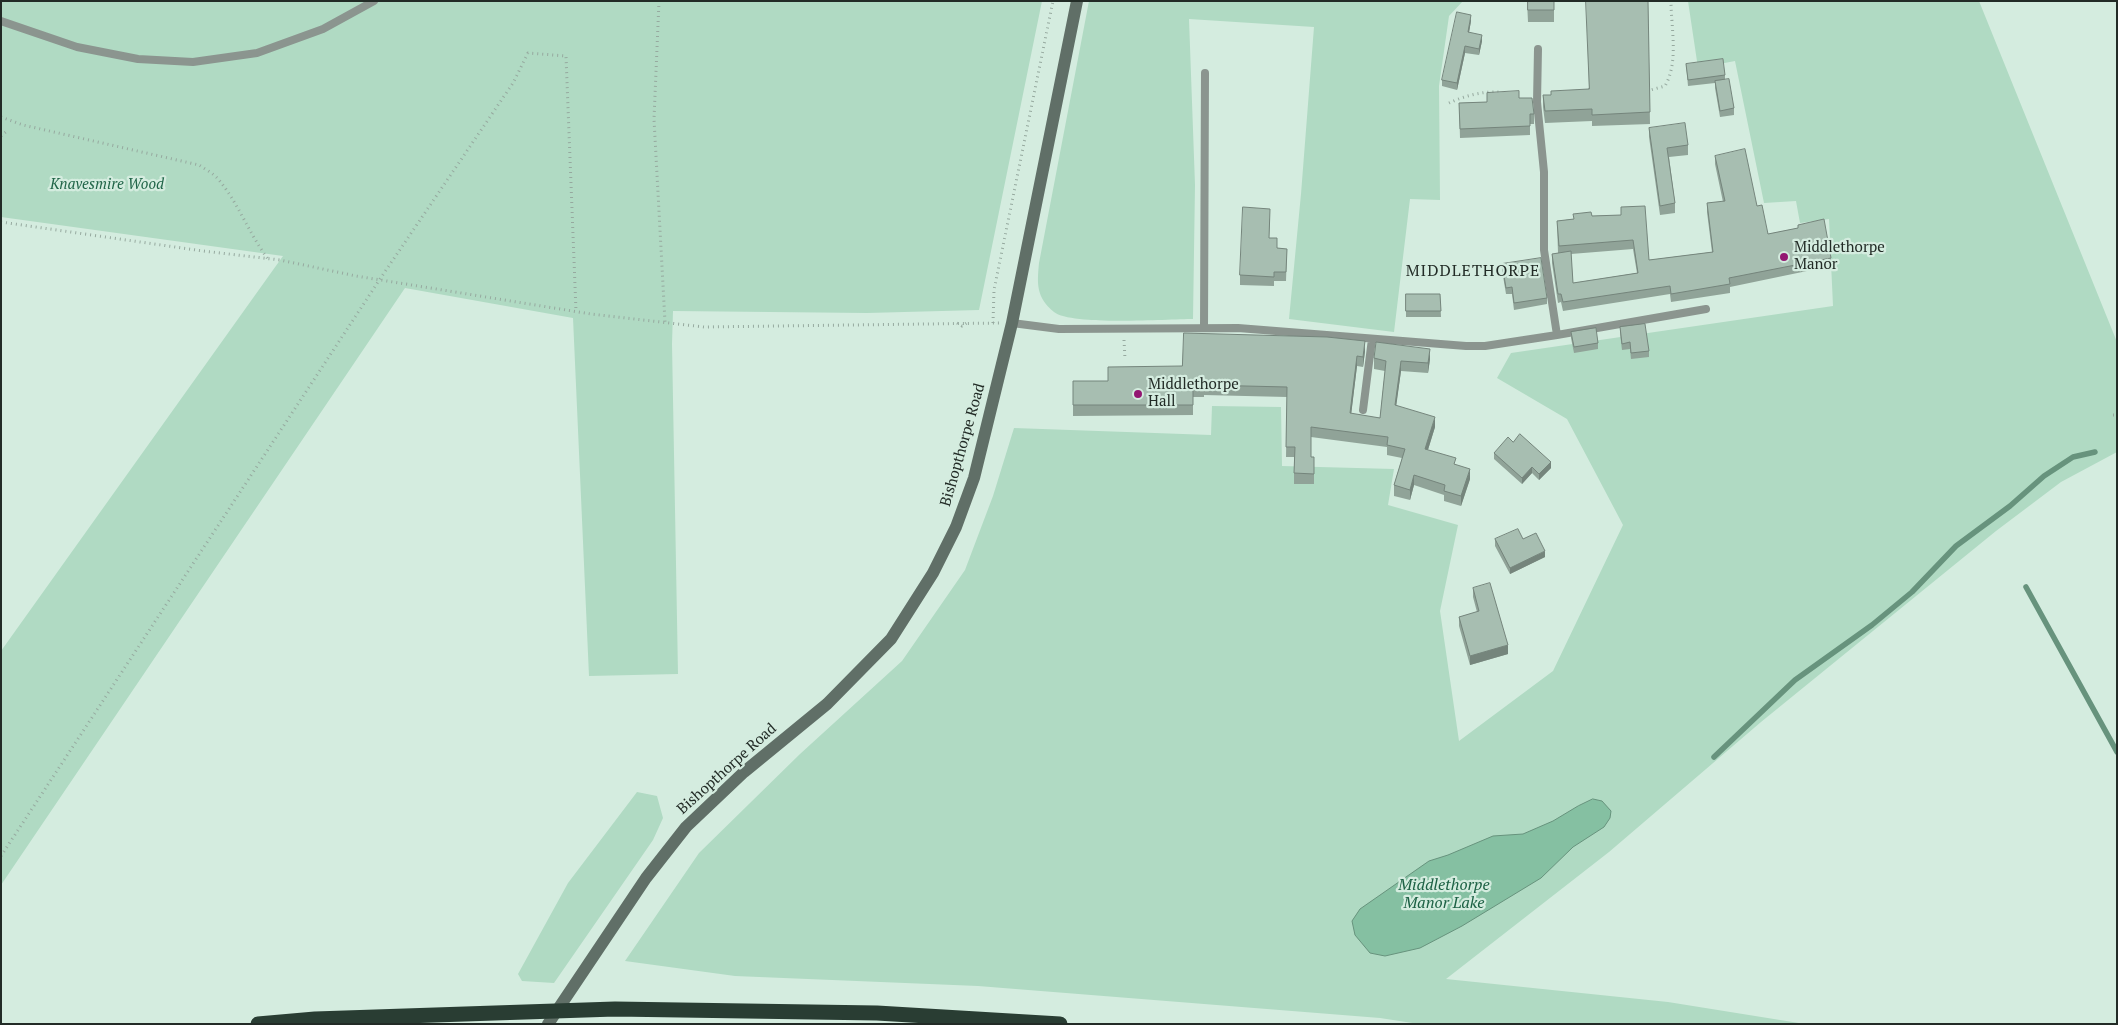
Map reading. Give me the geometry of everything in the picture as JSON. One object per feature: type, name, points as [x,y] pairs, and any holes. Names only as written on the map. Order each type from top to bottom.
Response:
[{"type":"highway","points":[[258,1024],[315,1019],[615,1009],[876,1013],[1060,1024]]},
{"type":"street","name":"Bishopthorpe Road","points":[[548,1024],[646,878],[686,827],[744,772],[827,704],[891,639],[933,573],[956,527],[974,478],[1012,322],[1077,1]]},
{"type":"lane","points":[[1,21],[77,48],[138,59],[194,62],[257,54],[324,30],[374,1]]},
{"type":"lane","points":[[1538,49],[1538,102],[1544,172],[1544,250],[1557,336]]},
{"type":"lane","points":[[1204,328],[1205,73]]},
{"type":"lane","points":[[1012,322],[1059,328],[1238,328],[1485,346],[1557,336],[1706,309]]},
{"type":"lane","points":[[1363,410],[1372,339]]},
{"type":"path","points":[[659,1],[654,118],[665,322]]},
{"type":"path","points":[[993,322],[994,290],[1053,1]]},
{"type":"path","points":[[1643,92],[1665,86],[1671,76],[1673,52],[1671,1]]},
{"type":"path","points":[[1,856],[380,279],[513,83],[528,54],[566,56],[576,311]]},
{"type":"path","points":[[1449,103],[1461,98],[1500,92]]},
{"type":"path","points":[[1,117],[23,125],[199,165],[217,177],[232,198],[258,246],[268,259]]},
{"type":"path","points":[[1,136],[8,130]]},
{"type":"path","points":[[1,222],[268,259],[576,311],[704,327],[1012,322]]},
{"type":"path","points":[[1124,328],[1125,359]]},
{"type":"green space","name":"Knavesmire Wood","points":[[1,1],[1042,1],[979,310],[867,313],[673,311],[678,674],[589,676],[573,318],[405,288],[1,885],[1,651],[283,256],[1,217]]},
{"type":"green space","points":[[1089,1],[1463,1],[1449,16],[1439,86],[1440,200],[1410,199],[1394,332],[1289,319],[1314,27],[1189,19],[1195,185],[1193,319],[1120,321],[1080,319],[1054,312],[1048,306],[1039,290],[1039,263]]},
{"type":"green space","points":[[1688,1],[1979,1],[2117,342],[2117,452],[2061,482],[1996,531],[1761,722],[1609,852],[1446,979],[1668,1002],[1805,1024],[1419,1024],[1380,1018],[978,986],[735,976],[625,961],[699,853],[800,754],[902,661],[965,570],[993,496],[1014,428],[1211,435],[1212,406],[1281,407],[1282,466],[1394,469],[1388,505],[1458,525],[1440,611],[1459,741],[1553,671],[1623,525],[1567,419],[1497,378],[1511,353],[1833,306],[1829,219],[1800,223],[1796,201],[1764,203],[1735,61],[1698,68]]},
{"type":"green space","points":[[637,792],[657,796],[663,818],[653,840],[554,983],[522,981],[518,974],[568,883]]},
{"type":"water","name":"Middlethorpe Manor Lake","points":[[1593,799],[1602,801],[1611,811],[1610,818],[1604,827],[1573,847],[1541,878],[1462,926],[1420,948],[1385,956],[1370,953],[1355,935],[1352,921],[1360,909],[1429,861],[1493,836],[1523,834],[1553,821]]},
{"type":"building","points":[[1528,1],[1554,1],[1554,10],[1528,10]]},
{"type":"building","points":[[1586,1],[1648,1],[1650,112],[1592,115],[1592,109],[1545,111],[1543,95],[1551,95],[1551,91],[1589,89]]},
{"type":"building","points":[[1457,12],[1471,15],[1468,32],[1482,35],[1479,49],[1465,46],[1457,83],[1442,80]]},
{"type":"building","points":[[1723,59],[1725,75],[1688,80],[1686,64]]},
{"type":"building","points":[[1729,79],[1734,108],[1720,111],[1715,81]]},
{"type":"building","points":[[1519,91],[1519,98],[1532,98],[1534,114],[1530,114],[1530,126],[1460,129],[1459,103],[1487,102],[1487,93]]},
{"type":"building","points":[[1685,123],[1688,145],[1667,148],[1675,203],[1660,206],[1649,128]]},
{"type":"building","points":[[1745,149],[1757,206],[1762,205],[1768,234],[1798,228],[1798,225],[1824,219],[1831,258],[1729,278],[1730,284],[1671,294],[1670,286],[1563,302],[1561,294],[1558,294],[1552,254],[1571,251],[1573,283],[1638,273],[1633,240],[1559,246],[1557,221],[1574,219],[1573,214],[1591,212],[1592,216],[1621,215],[1621,207],[1645,206],[1649,260],[1713,252],[1707,203],[1725,201],[1715,156]]},
{"type":"building","points":[[1243,207],[1270,209],[1269,238],[1277,238],[1277,248],[1287,249],[1286,272],[1274,272],[1274,277],[1240,275]]},
{"type":"building","points":[[1541,258],[1547,298],[1514,303],[1512,287],[1506,288],[1502,264]]},
{"type":"building","points":[[1406,294],[1440,294],[1441,311],[1406,311]]},
{"type":"building","points":[[1645,324],[1649,351],[1631,353],[1630,342],[1622,344],[1620,327]]},
{"type":"building","points":[[1596,328],[1598,343],[1574,347],[1571,332]]},
{"type":"building","points":[[1184,333],[1327,337],[1365,341],[1363,357],[1357,356],[1350,413],[1380,418],[1386,361],[1374,358],[1376,342],[1430,349],[1428,363],[1401,361],[1395,405],[1435,417],[1425,449],[1456,458],[1454,464],[1470,469],[1461,496],[1444,491],[1445,485],[1414,475],[1410,490],[1394,485],[1405,449],[1387,445],[1388,437],[1311,427],[1311,457],[1314,457],[1314,474],[1294,473],[1295,447],[1286,447],[1287,387],[1193,386],[1193,405],[1073,405],[1073,381],[1108,381],[1108,367],[1182,366]]},
{"type":"building","points":[[1520,434],[1551,462],[1539,474],[1532,467],[1522,478],[1494,453],[1508,437],[1513,442]]},
{"type":"building","points":[[1518,529],[1523,539],[1536,533],[1545,551],[1510,568],[1495,539]]},
{"type":"building","points":[[1490,583],[1508,645],[1470,656],[1459,617],[1479,611],[1473,588]]},
{"type":"waterway","points":[[1714,757],[1795,680],[1872,625],[1912,592],[1956,546],[2010,506],[2044,476],[2073,457],[2095,452]]},
{"type":"waterway","points":[[2026,587],[2117,752]]},
{"type":"place","name":"Middlethorpe Manor","points":[[1784,257]]},
{"type":"place","name":"Middlethorpe Hall","points":[[1138,394]]},
{"type":"district","name":"MIDDLETHORPE","points":[[1473,271]]}]
